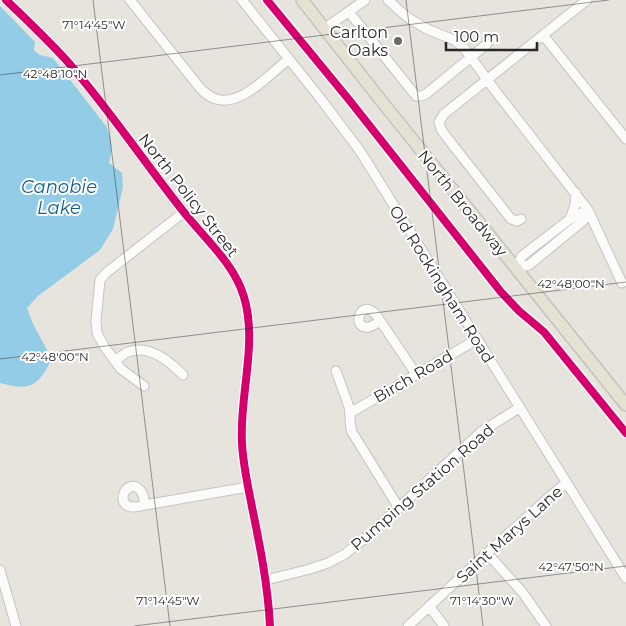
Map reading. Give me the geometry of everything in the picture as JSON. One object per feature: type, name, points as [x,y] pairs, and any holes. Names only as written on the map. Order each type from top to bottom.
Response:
[{"type":"main road","name":"North Broadway","points":[[302,0],[626,405]]},
{"type":"street","name":"North Policy Street","points":[[6,0],[68,62],[229,267],[240,286],[246,306],[248,351],[242,433],[243,453],[266,580],[270,626]]},
{"type":"street","points":[[130,0],[200,88],[210,97],[230,100],[242,95],[258,85],[289,59]]},
{"type":"street","name":"Old Rockingham Road","points":[[242,0],[360,151],[626,578]]},
{"type":"street","points":[[324,29],[365,0]]},
{"type":"street","points":[[388,0],[410,19],[460,44],[471,57],[588,210],[622,283]]},
{"type":"street","points":[[521,219],[516,221],[511,219],[444,135],[439,126],[441,118],[587,0]]},
{"type":"street","points":[[349,12],[416,96],[426,94],[488,44]]},
{"type":"street","points":[[543,35],[626,139]]},
{"type":"street","points":[[570,219],[576,205],[576,193]]},
{"type":"street","points":[[516,268],[529,265],[584,220],[588,210]]},
{"type":"street","points":[[516,268],[522,256],[570,219],[588,210]]},
{"type":"street","points":[[144,386],[121,369],[97,333],[96,321],[100,280],[106,273],[184,212]]},
{"type":"street","points":[[380,321],[416,374]]},
{"type":"street","name":"Birch Road","points":[[350,413],[476,340]]},
{"type":"street","points":[[115,361],[126,352],[136,350],[153,353],[168,360],[183,375]]},
{"type":"street","points":[[336,371],[350,413],[352,432],[399,508]]},
{"type":"street","name":"Pumping Station Road","points":[[266,580],[320,566],[337,558],[358,544],[482,430],[519,408]]},
{"type":"street","name":"Saint Marys Lane","points":[[408,626],[546,499],[566,483]]},
{"type":"street","points":[[145,505],[248,486]]},
{"type":"street","points":[[487,553],[523,593],[546,626]]},
{"type":"street","points":[[0,570],[16,626]]},
{"type":"street","points":[[429,606],[444,626]]},
{"type":"water","name":"Canobie Lake","points":[[0,6],[35,42],[34,50],[40,55],[53,58],[106,126],[111,144],[109,163],[122,173],[123,187],[113,229],[100,250],[38,296],[27,308],[33,324],[52,359],[37,381],[19,387],[0,383]]},
{"type":"cycle path","points":[[6,0],[52,45],[82,79],[183,211],[218,251],[239,285],[248,315],[249,333],[242,425],[243,451],[263,566],[270,626]]},
{"type":"cycle path","points":[[267,0],[350,101],[501,292],[519,311],[544,332],[626,433]]},
{"type":"place","name":"Carlton Oaks","points":[[398,41]]}]
